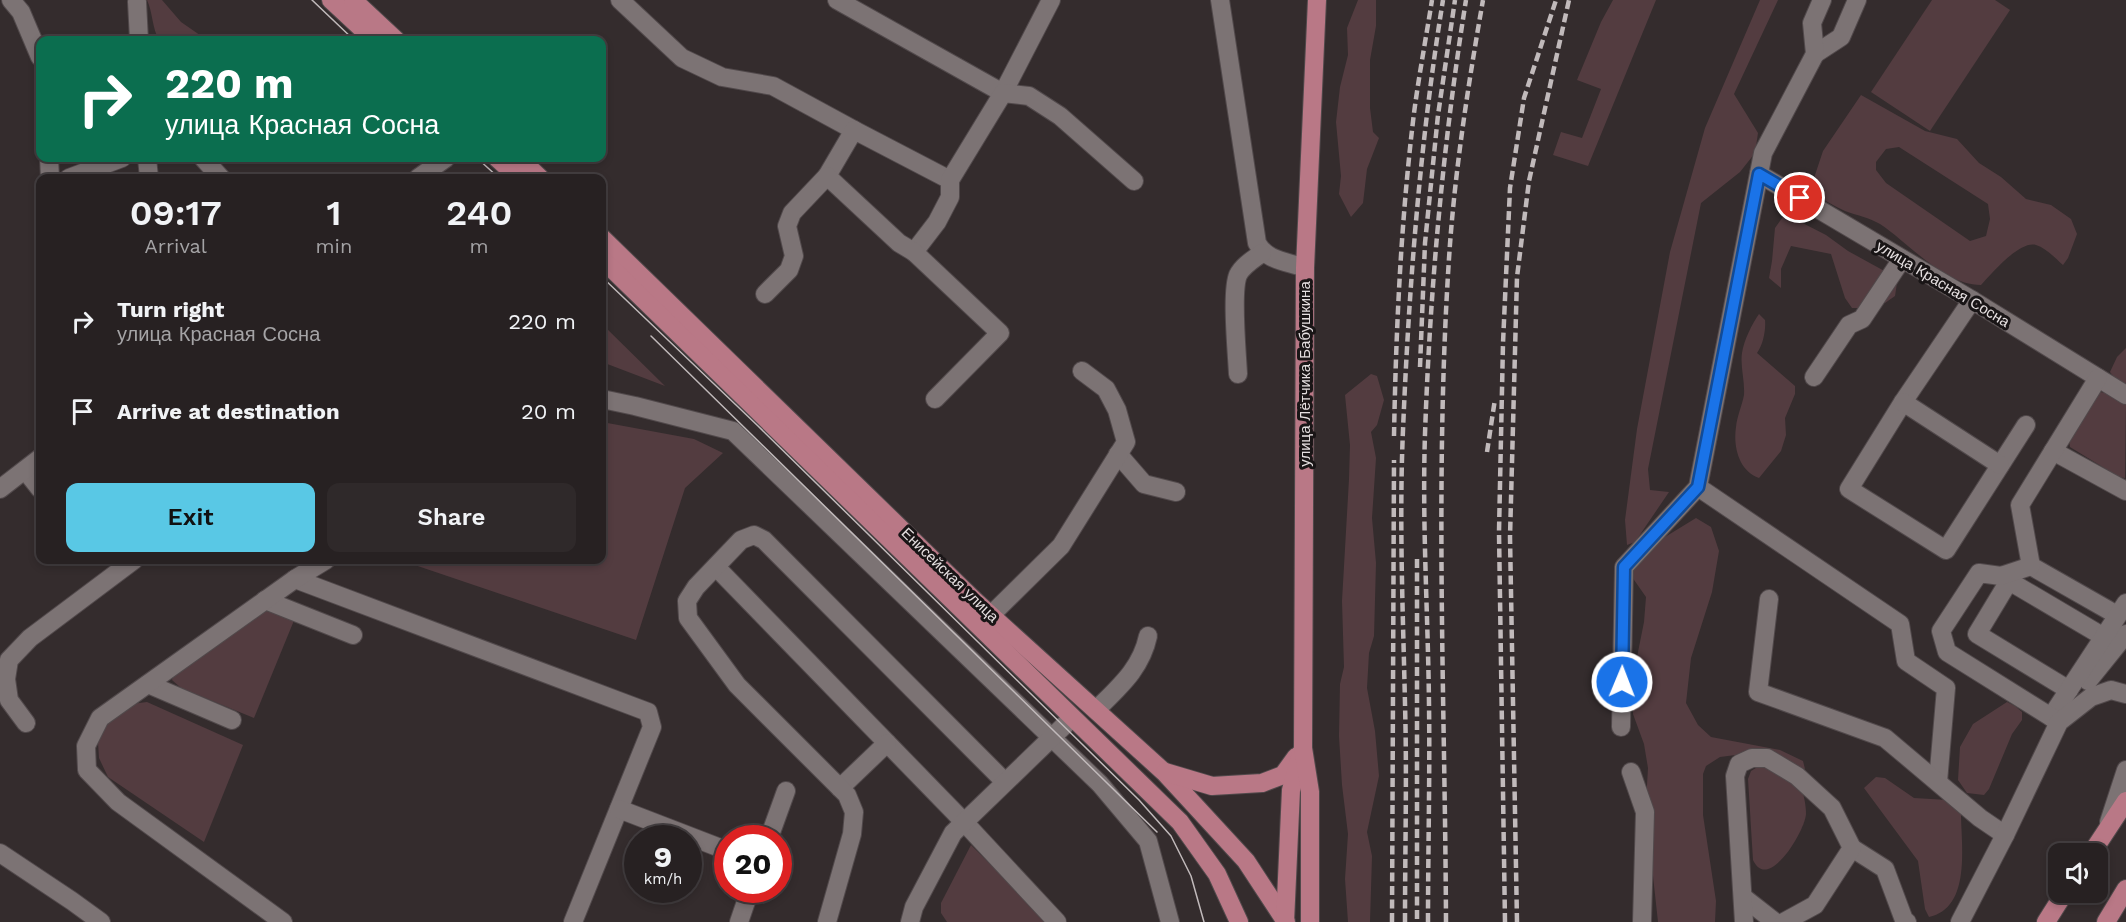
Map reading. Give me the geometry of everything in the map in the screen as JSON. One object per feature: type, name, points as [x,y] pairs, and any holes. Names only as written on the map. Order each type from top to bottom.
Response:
[{"type":"main road","points":[[331,0],[370,36]]},
{"type":"main road","points":[[353,0],[392,36]]},
{"type":"main road","name":"улица Лётчика Бабушкина","points":[[1310,922],[1310,792],[1303,748],[1305,268],[1317,0]]},
{"type":"main road","points":[[501,162],[515,174]]},
{"type":"main road","points":[[523,162],[536,174]]},
{"type":"main road","name":"Енисейская улица","points":[[606,242],[991,615],[1164,772],[1235,848],[1285,921]]},
{"type":"main road","name":"Енисейская улица","points":[[606,263],[1180,822],[1217,874],[1239,922]]},
{"type":"main road","points":[[1164,772],[1212,786],[1262,783],[1283,775],[1303,748]]},
{"type":"main road","name":"улица Лётчика Бабушкина","points":[[1285,921],[1291,790],[1303,748]]},
{"type":"main road","points":[[2098,843],[2126,801]]},
{"type":"main road","points":[[2106,922],[2126,889]]},
{"type":"main road","points":[[2046,922],[2058,903]]},
{"type":"street","points":[[10,0],[21,12],[36,48]]},
{"type":"street","points":[[620,0],[682,58],[722,77],[772,86],[950,180]]},
{"type":"street","points":[[837,0],[1003,93],[1029,96],[1060,116],[1134,181]]},
{"type":"street","points":[[914,252],[937,222],[950,197],[950,180],[1003,93],[1051,0]]},
{"type":"street","points":[[1220,0],[1257,243],[1262,253],[1305,268]]},
{"type":"street","points":[[1815,54],[1812,23],[1822,0]]},
{"type":"street","points":[[1621,728],[1624,567],[1698,487],[1763,153],[1815,54],[1840,37],[1857,0]]},
{"type":"street","points":[[137,2],[139,36]]},
{"type":"street","points":[[765,294],[789,270],[794,256],[788,226],[792,213],[827,176],[854,130]]},
{"type":"street","points":[[80,174],[111,162]]},
{"type":"street","points":[[207,162],[217,174]]},
{"type":"street","points":[[424,174],[440,162]]},
{"type":"street","name":"улица Красная Сосна","points":[[1759,174],[1972,300],[2126,395]]},
{"type":"street","points":[[827,176],[899,243],[914,252],[1000,333],[935,399]]},
{"type":"street","points":[[1238,374],[1235,301],[1238,276],[1262,253]]},
{"type":"street","points":[[1814,376],[1849,325],[1862,319],[1902,259]]},
{"type":"street","points":[[1972,300],[1903,402],[1849,489],[1946,550],[2026,425]]},
{"type":"street","points":[[991,615],[1061,546],[1126,442],[1117,410],[1106,389],[1082,371]]},
{"type":"street","points":[[2031,566],[2020,505],[2098,378]]},
{"type":"street","points":[[606,400],[733,431],[1100,784],[1148,841],[1170,922]]},
{"type":"street","points":[[1903,402],[2000,465]]},
{"type":"street","points":[[2053,451],[2126,491]]},
{"type":"street","points":[[1118,454],[1144,484],[1176,492]]},
{"type":"street","points":[[0,489],[36,461]]},
{"type":"street","points":[[25,470],[36,484]]},
{"type":"street","points":[[1698,487],[1900,624],[1906,662],[1946,688],[1938,782]]},
{"type":"street","points":[[827,922],[852,834],[854,812],[847,795],[737,685],[688,618],[687,601],[696,587],[741,540],[754,535],[764,540],[1005,782]]},
{"type":"street","points":[[26,723],[9,700],[6,679],[9,660],[30,638],[129,564]]},
{"type":"street","points":[[283,922],[118,802],[87,770],[86,746],[100,718],[265,600],[319,564]]},
{"type":"street","points":[[2031,566],[2005,578],[1977,634],[2069,690]]},
{"type":"street","points":[[1960,922],[2005,834],[2069,690],[2122,609],[2031,566]]},
{"type":"street","points":[[716,567],[964,822],[1057,922]]},
{"type":"street","points":[[2055,719],[1947,652],[1941,631],[1979,573],[2005,578],[2104,637]]},
{"type":"street","points":[[295,579],[648,712],[652,727],[573,922]]},
{"type":"street","points":[[1769,599],[1758,692],[1885,738],[1980,818],[2005,834]]},
{"type":"street","points":[[265,600],[353,635]]},
{"type":"street","points":[[2055,719],[2126,634]]},
{"type":"street","points":[[1096,710],[1135,669],[1145,651],[1148,636]]},
{"type":"street","points":[[148,684],[232,720]]},
{"type":"street","points":[[2055,719],[2091,697],[2111,690],[2126,694]]},
{"type":"street","points":[[910,922],[914,907],[953,833],[1072,718]]},
{"type":"street","points":[[840,788],[887,743]]},
{"type":"street","points":[[1744,922],[1735,776],[1739,764],[1752,758],[1767,758],[1797,776],[1832,808],[1852,848],[1885,869],[1904,922]]},
{"type":"street","points":[[2106,830],[2126,770]]},
{"type":"street","points":[[1631,772],[1645,812],[1642,922]]},
{"type":"street","points":[[774,825],[786,791]]},
{"type":"street","points":[[619,809],[714,846]]},
{"type":"street","points":[[1784,922],[1815,905],[1852,848]]},
{"type":"street","points":[[0,853],[100,922]]},
{"type":"street","points":[[1743,897],[1775,922]]},
{"type":"street","points":[[739,922],[746,903]]},
{"type":"shaded area","points":[[147,0],[162,0],[181,22],[201,36],[157,36]]},
{"type":"shaded area","points":[[1358,0],[1376,0],[1376,26],[1370,60],[1370,108],[1373,132],[1379,138],[1367,169],[1363,203],[1351,217],[1339,194],[1341,176],[1336,122],[1340,87],[1348,55],[1347,28]]},
{"type":"shaded area","points":[[1613,0],[1656,0],[1588,166],[1553,155],[1561,132],[1582,138],[1601,89],[1577,80],[1601,22]]},
{"type":"shaded area","points":[[1760,0],[1778,0],[1734,94],[1758,133],[1755,153],[1740,172],[1701,203],[1648,469],[1650,490],[1669,492],[1635,542],[1627,545],[1625,520],[1637,429],[1670,252],[1705,128]]},
{"type":"shaded area","points":[[1932,0],[1995,0],[2010,10],[1930,131],[1871,92]]},
{"type":"shaded area","points":[[1861,95],[1925,131],[1957,139],[1979,163],[2001,177],[2026,199],[2051,205],[2071,219],[2077,234],[2068,258],[2063,265],[2043,248],[2029,245],[2006,259],[1981,285],[1954,278],[1928,262],[1880,224],[1845,211],[1812,193],[1823,151]],"holes":[[[1899,147],[1988,204],[1990,219],[1986,236],[1970,241],[1886,183],[1876,170],[1876,162],[1886,149]]]},
{"type":"shaded area","points":[[1785,214],[1826,235],[1848,251],[1888,273],[1897,283],[1895,296],[1885,303],[1875,295],[1864,308],[1852,308],[1845,298],[1831,254],[1791,246],[1781,269],[1781,288],[1769,278],[1775,228]]},
{"type":"shaded area","points":[[1759,314],[1765,320],[1765,328],[1757,353],[1795,386],[1795,394],[1785,418],[1786,435],[1781,451],[1759,478],[1752,475],[1742,464],[1735,435],[1744,395],[1742,353],[1749,332]]},
{"type":"shaded area","points":[[606,328],[665,386],[606,364]]},
{"type":"shaded area","points":[[2126,348],[2126,390],[2110,372],[2117,357]]},
{"type":"shaded area","points":[[1371,374],[1377,376],[1384,400],[1377,425],[1371,432],[1376,458],[1372,518],[1376,563],[1374,636],[1369,653],[1367,688],[1375,731],[1379,776],[1367,832],[1372,856],[1370,922],[1348,922],[1345,879],[1348,834],[1339,736],[1340,684],[1344,667],[1342,601],[1350,445],[1345,395]]},
{"type":"shaded area","points":[[2100,392],[2126,405],[2125,478],[2119,477],[2070,447],[2069,441],[2095,396]]},
{"type":"shaded area","points":[[606,423],[694,439],[723,453],[685,488],[636,640],[412,564],[606,564]]},
{"type":"shaded area","points":[[1696,518],[1711,527],[1719,551],[1712,592],[1691,658],[1686,703],[1698,725],[1711,737],[1780,750],[1803,761],[1805,769],[1789,766],[1759,752],[1720,757],[1706,766],[1703,774],[1703,815],[1716,901],[1715,922],[1658,922],[1653,876],[1653,843],[1646,802],[1648,768],[1644,744],[1633,714],[1634,672],[1644,622],[1646,597],[1632,577],[1632,569],[1647,548]]},
{"type":"shaded area","points":[[267,608],[295,618],[254,718],[181,688],[172,680],[174,671]]},
{"type":"shaded area","points":[[147,702],[243,745],[204,842],[108,777],[99,758],[98,742],[107,720],[132,704]]},
{"type":"shaded area","points":[[2007,702],[2022,712],[2022,720],[2012,734],[1989,789],[1984,795],[1967,793],[1958,780],[1960,747],[1973,724]]},
{"type":"shaded area","points":[[1759,766],[1772,766],[1801,787],[1806,808],[1804,822],[1793,845],[1785,856],[1767,869],[1760,868],[1753,860],[1748,779],[1751,771]]},
{"type":"shaded area","points":[[1876,777],[1885,778],[1914,798],[1948,800],[1961,813],[1961,873],[1952,901],[1943,911],[1929,917],[1925,909],[1918,861],[1864,788]]},
{"type":"shaded area","points":[[971,845],[1047,922],[947,922],[941,913],[941,903]]},
{"type":"tram line","points":[[312,0],[350,36]]},
{"type":"tram line","points":[[481,162],[495,174]]},
{"type":"tram line","points":[[606,281],[758,426],[1139,800],[1171,836],[1191,876],[1204,922]]},
{"type":"tram line","points":[[651,336],[1157,832]]},
{"type":"railway","points":[[1394,436],[1402,234],[1414,113],[1432,0]]},
{"type":"railway","points":[[1405,922],[1406,758],[1401,533],[1403,430],[1417,214],[1428,107],[1443,0]]},
{"type":"railway","points":[[1420,367],[1425,243],[1438,115],[1455,0]]},
{"type":"railway","points":[[1428,922],[1429,731],[1425,434],[1430,325],[1439,217],[1466,0]]},
{"type":"railway","points":[[1446,922],[1441,498],[1445,329],[1456,183],[1483,0]]},
{"type":"railway","points":[[1505,922],[1499,532],[1503,343],[1510,188],[1524,98],[1556,0]]},
{"type":"railway","points":[[1517,922],[1510,537],[1517,277],[1529,181],[1569,0]]},
{"type":"railway","points":[[1487,452],[1495,399]]},
{"type":"railway","points":[[1392,922],[1394,460]]},
{"type":"railway","points":[[1417,559],[1417,922]]},
{"type":"route","points":[[1622,682],[1624,567],[1698,487],[1759,174],[1800,198]]}]
